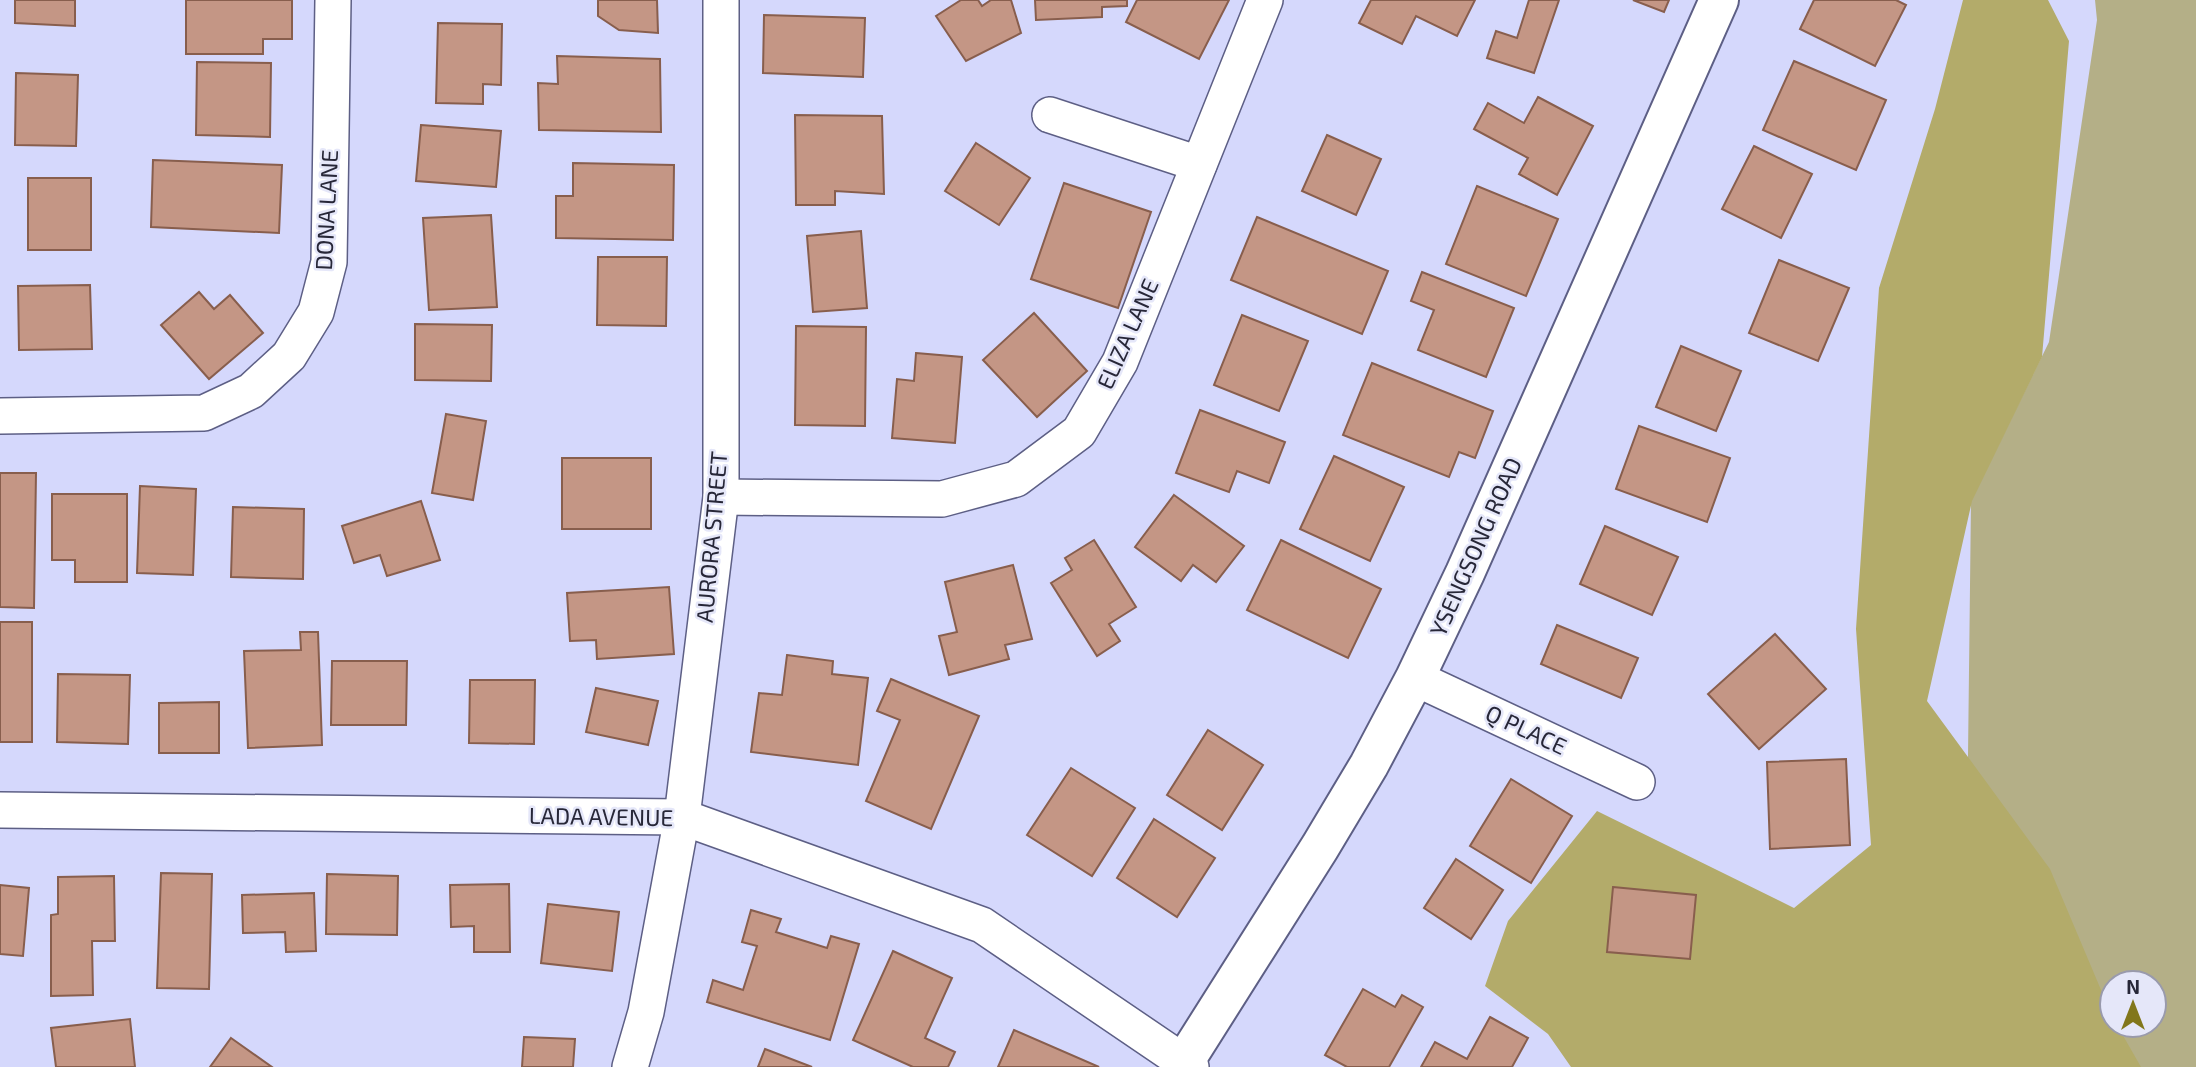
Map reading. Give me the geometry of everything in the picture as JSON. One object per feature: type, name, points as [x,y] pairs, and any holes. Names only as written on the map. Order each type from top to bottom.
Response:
[{"type":"main road","name":"YSENGSONG ROAD","points":[[1185,1065],[1321,847],[1415,678],[1465,573],[1719,0]]},
{"type":"street","name":"DONA LANE","points":[[0,416],[204,413],[251,391],[289,356],[316,312],[329,262],[332,0]]},
{"type":"street","name":"AURORA STREET","points":[[630,1067],[646,1012],[682,817],[721,497],[721,0]]},
{"type":"street","name":"ELIZA LANE","points":[[721,497],[942,499],[1016,479],[1079,432],[1120,362],[1265,0]]},
{"type":"street","points":[[1050,115],[1199,164]]},
{"type":"street","name":"Q PLACE","points":[[1415,678],[1637,782]]},
{"type":"street","name":"LADA AVENUE","points":[[0,810],[682,817],[982,925],[1185,1065]]},
{"type":"shaded area","points":[[1963,0],[2048,0],[2069,41],[2042,357],[1972,501],[1927,701],[2050,869],[2098,983],[2098,1039],[2125,1039],[2141,1067],[1571,1067],[1548,1034],[1485,986],[1508,921],[1597,811],[1794,908],[1871,845],[1856,629],[1879,288],[1935,109]]},
{"type":"shaded area","points":[[2095,0],[2196,0],[2196,1067],[1973,1067],[1967,841],[1971,501],[2049,342],[2097,20]]},
{"type":"building","points":[[15,0],[75,0],[75,26],[15,23]]},
{"type":"building","points":[[186,0],[292,0],[292,39],[263,39],[263,54],[186,54]]},
{"type":"building","points":[[598,0],[657,0],[658,33],[619,30],[598,16]]},
{"type":"building","points":[[961,0],[978,0],[982,6],[991,0],[1011,0],[1021,33],[966,61],[936,16]]},
{"type":"building","points":[[1035,0],[1127,0],[1127,6],[1102,7],[1102,17],[1036,20]]},
{"type":"building","points":[[1137,0],[1229,0],[1199,59],[1126,22]]},
{"type":"building","points":[[1371,0],[1475,0],[1457,36],[1416,16],[1402,44],[1359,23]]},
{"type":"building","points":[[1529,0],[1559,0],[1534,73],[1487,58],[1496,31],[1517,38]]},
{"type":"building","points":[[1633,0],[1669,0],[1664,12]]},
{"type":"building","points":[[1814,0],[1896,0],[1906,5],[1875,66],[1800,29]]},
{"type":"building","points":[[764,15],[865,18],[863,77],[763,73]]},
{"type":"building","points":[[438,23],[502,24],[501,85],[483,84],[483,104],[436,103]]},
{"type":"building","points":[[557,56],[660,59],[661,132],[539,130],[538,83],[558,84]]},
{"type":"building","points":[[1794,61],[1886,100],[1856,170],[1763,130]]},
{"type":"building","points":[[197,62],[271,63],[270,137],[196,135]]},
{"type":"building","points":[[16,73],[78,75],[76,146],[15,145]]},
{"type":"building","points":[[1538,97],[1593,126],[1557,195],[1519,174],[1528,158],[1474,129],[1488,103],[1524,123]]},
{"type":"building","points":[[795,115],[882,116],[884,194],[835,191],[835,205],[796,205]]},
{"type":"building","points":[[421,125],[501,131],[496,187],[416,181]]},
{"type":"building","points":[[1327,135],[1381,159],[1356,215],[1302,191]]},
{"type":"building","points":[[976,143],[1030,178],[999,225],[945,191]]},
{"type":"building","points":[[1754,146],[1812,174],[1781,238],[1722,209]]},
{"type":"building","points":[[153,160],[282,165],[279,233],[151,227]]},
{"type":"building","points":[[573,163],[674,165],[673,240],[556,238],[556,196],[573,196]]},
{"type":"building","points":[[28,178],[91,178],[91,250],[28,250]]},
{"type":"building","points":[[1064,183],[1151,212],[1118,308],[1031,279]]},
{"type":"building","points":[[1477,186],[1558,219],[1526,296],[1446,264]]},
{"type":"building","points":[[491,215],[497,307],[429,310],[423,218]]},
{"type":"building","points":[[1257,217],[1388,271],[1362,334],[1231,280]]},
{"type":"building","points":[[861,231],[867,308],[813,312],[807,236]]},
{"type":"building","points":[[598,257],[667,257],[666,326],[597,325]]},
{"type":"building","points":[[1779,260],[1849,288],[1818,361],[1749,333]]},
{"type":"building","points":[[1422,272],[1514,308],[1486,377],[1418,350],[1434,310],[1411,301]]},
{"type":"building","points":[[90,285],[92,349],[19,350],[18,286]]},
{"type":"building","points":[[199,292],[214,309],[230,295],[263,333],[209,379],[161,325]]},
{"type":"building","points":[[1034,313],[1087,371],[1037,417],[983,360]]},
{"type":"building","points":[[1242,315],[1308,341],[1279,411],[1214,385]]},
{"type":"building","points":[[415,324],[492,325],[491,381],[415,380]]},
{"type":"building","points":[[796,326],[866,327],[865,426],[795,425]]},
{"type":"building","points":[[1681,346],[1741,371],[1716,431],[1656,407]]},
{"type":"building","points":[[916,353],[962,357],[955,443],[892,438],[897,379],[914,381]]},
{"type":"building","points":[[1372,363],[1493,411],[1475,458],[1459,452],[1449,477],[1343,435]]},
{"type":"building","points":[[1200,410],[1285,442],[1269,483],[1237,471],[1229,492],[1176,473]]},
{"type":"building","points":[[446,414],[486,421],[473,500],[432,493]]},
{"type":"building","points":[[1639,426],[1730,458],[1707,522],[1616,489]]},
{"type":"building","points":[[1334,456],[1404,487],[1370,561],[1300,529]]},
{"type":"building","points":[[562,458],[651,458],[651,529],[562,529]]},
{"type":"building","points":[[0,473],[36,473],[34,608],[0,607]]},
{"type":"building","points":[[140,486],[196,489],[193,575],[137,573]]},
{"type":"building","points":[[52,494],[127,494],[127,582],[75,582],[75,560],[52,560]]},
{"type":"building","points":[[1174,495],[1244,546],[1216,582],[1193,565],[1181,581],[1135,547]]},
{"type":"building","points":[[421,501],[440,560],[387,576],[380,555],[354,563],[342,526]]},
{"type":"building","points":[[233,507],[304,509],[303,579],[231,577]]},
{"type":"building","points":[[1605,526],[1678,557],[1652,615],[1580,584]]},
{"type":"building","points":[[1094,540],[1136,607],[1109,624],[1120,641],[1097,656],[1051,583],[1072,570],[1065,558]]},
{"type":"building","points":[[1281,540],[1381,589],[1348,658],[1247,610]]},
{"type":"building","points":[[1013,565],[1032,639],[1005,645],[1009,659],[949,675],[939,636],[957,632],[945,582]]},
{"type":"building","points":[[669,587],[674,654],[597,659],[596,640],[570,641],[567,593]]},
{"type":"building","points":[[0,622],[32,622],[32,742],[0,742]]},
{"type":"building","points":[[1557,625],[1638,658],[1621,698],[1541,664]]},
{"type":"building","points":[[300,632],[318,632],[322,745],[248,748],[244,651],[301,650]]},
{"type":"building","points":[[1775,634],[1826,689],[1759,749],[1708,694]]},
{"type":"building","points":[[787,655],[833,661],[832,674],[868,678],[858,765],[751,752],[759,693],[782,695]]},
{"type":"building","points":[[332,661],[407,661],[406,725],[331,725]]},
{"type":"building","points":[[58,674],[130,675],[128,744],[57,742]]},
{"type":"building","points":[[891,679],[979,716],[931,829],[866,801],[900,720],[877,711]]},
{"type":"building","points":[[470,680],[535,680],[534,744],[469,743]]},
{"type":"building","points":[[596,688],[658,701],[648,745],[586,732]]},
{"type":"building","points":[[219,702],[219,753],[159,753],[159,703]]},
{"type":"building","points":[[1208,730],[1263,765],[1222,830],[1167,795]]},
{"type":"building","points":[[1846,759],[1850,845],[1770,849],[1767,762]]},
{"type":"building","points":[[1071,768],[1135,808],[1092,876],[1027,835]]},
{"type":"building","points":[[1511,779],[1572,816],[1531,883],[1470,846]]},
{"type":"building","points":[[1154,819],[1215,858],[1177,917],[1117,878]]},
{"type":"building","points":[[1456,859],[1503,890],[1471,939],[1424,908]]},
{"type":"building","points":[[161,873],[212,874],[209,989],[157,988]]},
{"type":"building","points":[[327,874],[398,876],[397,935],[326,934]]},
{"type":"building","points":[[114,876],[115,941],[92,941],[93,995],[51,996],[51,915],[58,914],[58,877]]},
{"type":"building","points":[[509,884],[510,952],[474,952],[474,926],[451,927],[450,885]]},
{"type":"building","points":[[0,885],[29,888],[23,956],[0,954]]},
{"type":"building","points":[[1613,887],[1696,895],[1690,959],[1607,952]]},
{"type":"building","points":[[314,893],[316,951],[286,952],[285,932],[243,933],[242,895]]},
{"type":"building","points":[[548,904],[619,912],[612,971],[541,963]]},
{"type":"building","points":[[751,910],[781,919],[776,932],[827,948],[831,936],[859,944],[830,1040],[707,1002],[713,980],[743,990],[757,946],[742,942]]},
{"type":"building","points":[[893,951],[952,978],[925,1038],[955,1052],[948,1067],[913,1067],[853,1040]]},
{"type":"building","points":[[1363,989],[1395,1007],[1402,995],[1423,1007],[1389,1067],[1347,1067],[1325,1055]]},
{"type":"building","points":[[1490,1017],[1528,1038],[1512,1067],[1421,1067],[1435,1042],[1467,1059]]},
{"type":"building","points":[[130,1019],[135,1067],[56,1067],[51,1028]]},
{"type":"building","points":[[1014,1030],[1099,1067],[998,1067]]},
{"type":"building","points":[[524,1037],[575,1039],[573,1067],[522,1067]]},
{"type":"building","points":[[231,1038],[272,1067],[210,1067]]},
{"type":"building","points":[[765,1049],[812,1067],[758,1067]]}]
